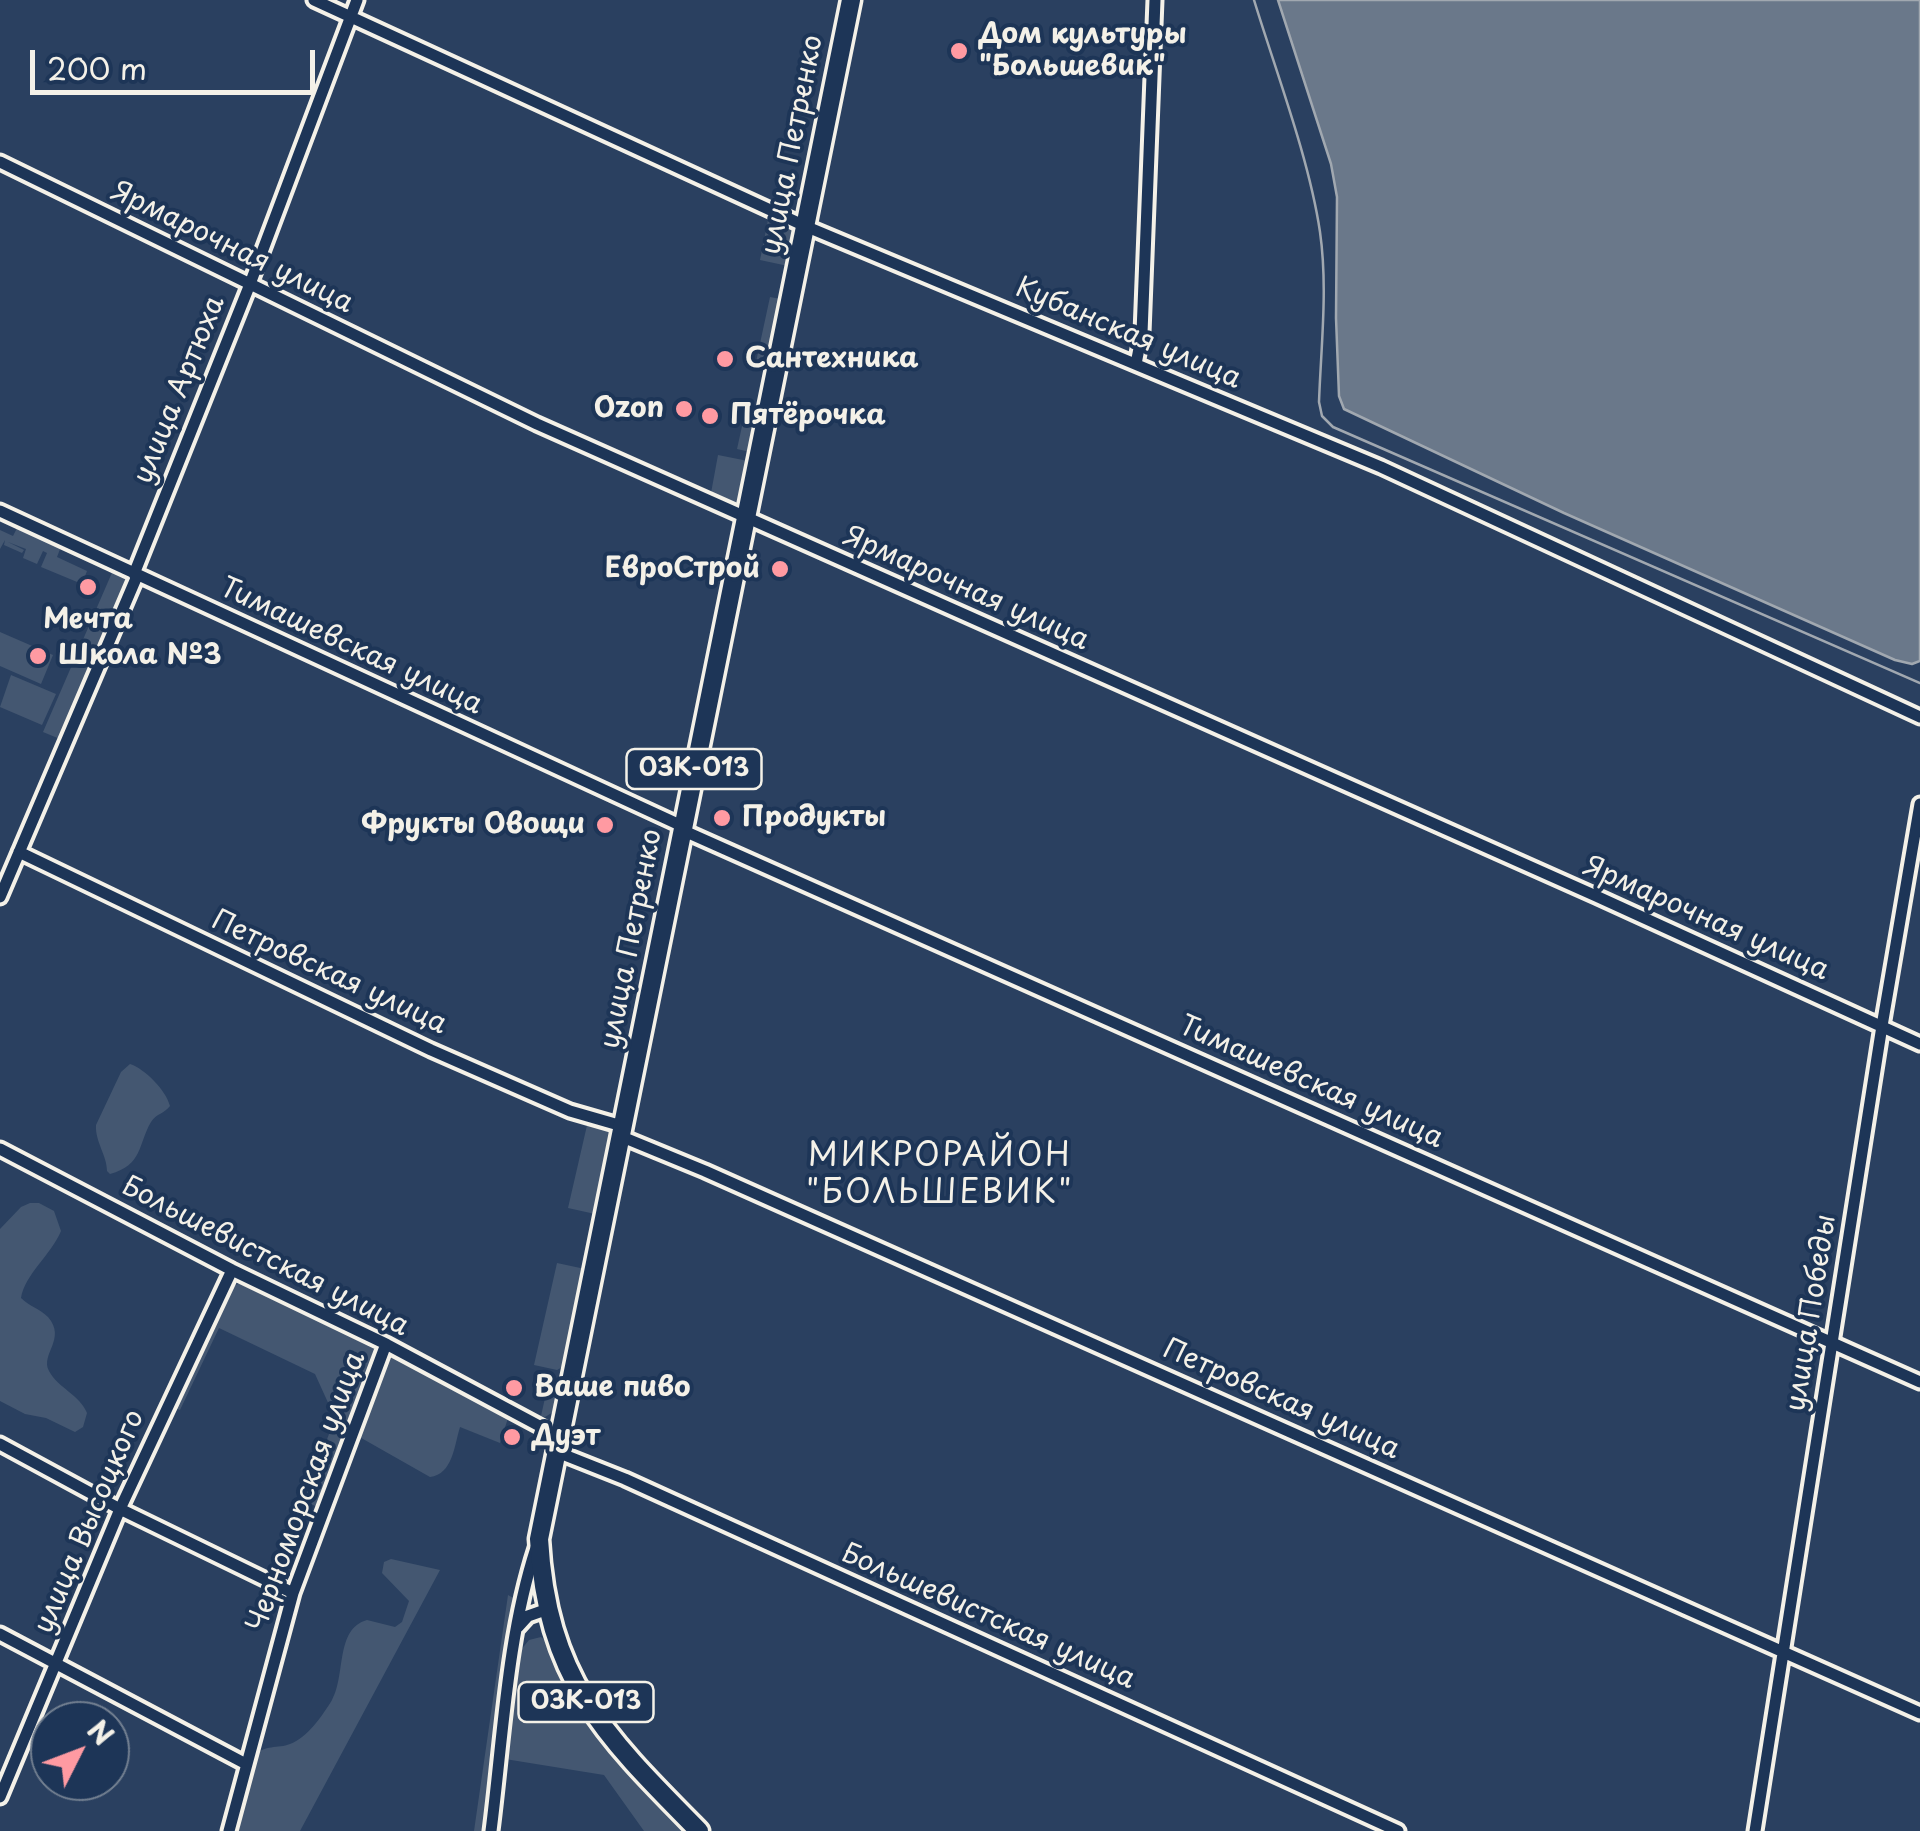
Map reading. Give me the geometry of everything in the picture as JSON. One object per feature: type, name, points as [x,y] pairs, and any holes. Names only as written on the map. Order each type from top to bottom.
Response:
[{"type":"main road","name":"улица Петренко","points":[[540,1539],[851,0]]},
{"type":"main road","name":"03К-013","points":[[540,1539],[548,1609],[562,1660],[580,1694],[630,1759],[699,1831]]},
{"type":"street","name":"Кубанская улица","points":[[314,0],[805,226],[1381,467],[1920,717]]},
{"type":"street","name":"улица Артюха","points":[[0,897],[6,868],[19,852],[135,575],[357,0]]},
{"type":"street","points":[[1136,364],[1142,333],[1155,0]]},
{"type":"street","name":"Ярмарочная улица","points":[[0,162],[457,386],[746,519],[1920,1044]]},
{"type":"street","name":"Тимашевская улица","points":[[0,512],[682,828],[1920,1382]]},
{"type":"street","name":"улица Победы","points":[[1756,1831],[1920,804]]},
{"type":"street","name":"Петровская улица","points":[[19,852],[431,1050],[621,1131],[1920,1713]]},
{"type":"street","name":"Большевистская улица","points":[[0,1150],[232,1270],[386,1344],[558,1444],[644,1487],[1398,1831]]},
{"type":"street","name":"улица Высоцкого","points":[[0,1797],[120,1509],[232,1270]]},
{"type":"street","name":"Черноморская улица","points":[[228,1831],[293,1594],[386,1344]]},
{"type":"street","points":[[0,1444],[120,1509],[293,1594]]},
{"type":"street","name":"улица Петренко","points":[[491,1831],[518,1627],[540,1539]]},
{"type":"street","points":[[518,1627],[528,1616],[548,1609]]},
{"type":"street","points":[[0,1634],[246,1764]]},
{"type":"shaded area","points":[[1278,0],[1920,0],[1920,661],[1912,664],[1895,660],[1564,513],[1344,409],[1339,396],[1336,318],[1337,197],[1331,164]]},
{"type":"shaded area","points":[[769,215],[796,228],[788,266],[760,260]]},
{"type":"shaded area","points":[[770,297],[781,299],[768,364],[756,362]]},
{"type":"shaded area","points":[[746,408],[759,411],[750,452],[737,449]]},
{"type":"shaded area","points":[[718,455],[748,461],[739,507],[711,493]]},
{"type":"shaded area","points":[[19,524],[62,544],[57,557],[87,571],[82,584],[41,567],[47,553],[43,551],[37,564],[23,558],[26,549],[8,542],[24,550],[22,553],[4,545],[5,540],[0,549],[0,530],[13,536]]},
{"type":"shaded area","points":[[114,568],[131,577],[60,739],[43,732]]},
{"type":"shaded area","points":[[0,632],[53,655],[41,684],[0,666]]},
{"type":"shaded area","points":[[11,675],[56,694],[42,725],[0,707]]},
{"type":"shaded area","points":[[130,1064],[154,1081],[170,1106],[151,1122],[134,1159],[110,1174],[96,1125],[121,1072]]},
{"type":"shaded area","points":[[588,1121],[603,1125],[610,1133],[595,1214],[568,1208]]},
{"type":"shaded area","points":[[30,1203],[54,1211],[61,1231],[21,1298],[45,1314],[53,1325],[49,1371],[87,1413],[83,1427],[75,1432],[0,1401],[0,1229]]},
{"type":"shaded area","points":[[557,1263],[585,1269],[566,1365],[557,1370],[534,1365]]},
{"type":"shaded area","points":[[244,1282],[381,1347],[320,1508],[304,1501],[335,1418],[315,1374],[219,1328],[180,1410],[170,1406],[229,1287]]},
{"type":"shaded area","points":[[388,1350],[509,1415],[500,1443],[460,1427],[448,1465],[430,1477],[356,1435]]},
{"type":"shaded area","points":[[549,1380],[562,1388],[558,1409],[545,1417],[541,1416]]},
{"type":"shaded area","points":[[391,1559],[440,1570],[300,1831],[234,1831],[255,1756],[296,1741],[319,1719],[336,1690],[350,1633],[367,1620],[395,1627],[402,1622],[409,1601],[382,1573],[384,1562]]},
{"type":"shaded area","points":[[508,1595],[517,1600],[486,1831],[474,1831]]},
{"type":"shaded area","points":[[541,1637],[548,1643],[568,1694],[583,1719],[689,1831],[644,1831],[604,1775],[505,1759],[520,1651],[529,1640]]},
{"type":"waterway","points":[[1254,0],[1300,145],[1320,232],[1324,274],[1319,402],[1322,416],[1333,427],[1920,683]]},
{"type":"place","name":"Дом культуры \"Большевик\"","points":[[959,51]]},
{"type":"place","name":"Сантехника","points":[[725,359]]},
{"type":"place","name":"Ozon","points":[[684,409]]},
{"type":"place","name":"Пятёрочка","points":[[710,416]]},
{"type":"place","name":"ЕвроСтрой","points":[[780,569]]},
{"type":"place","name":"Мечта","points":[[88,587]]},
{"type":"place","name":"Школа №3","points":[[38,656]]},
{"type":"place","name":"Продукты","points":[[722,818]]},
{"type":"place","name":"Фрукты Овощи","points":[[605,825]]},
{"type":"place","name":"Ваше пиво","points":[[514,1388]]},
{"type":"place","name":"Дуэт","points":[[512,1437]]},
{"type":"district","name":"МИКРОРАЙОН \"БОЛЬШЕВИК\"","points":[[940,1176]]}]
